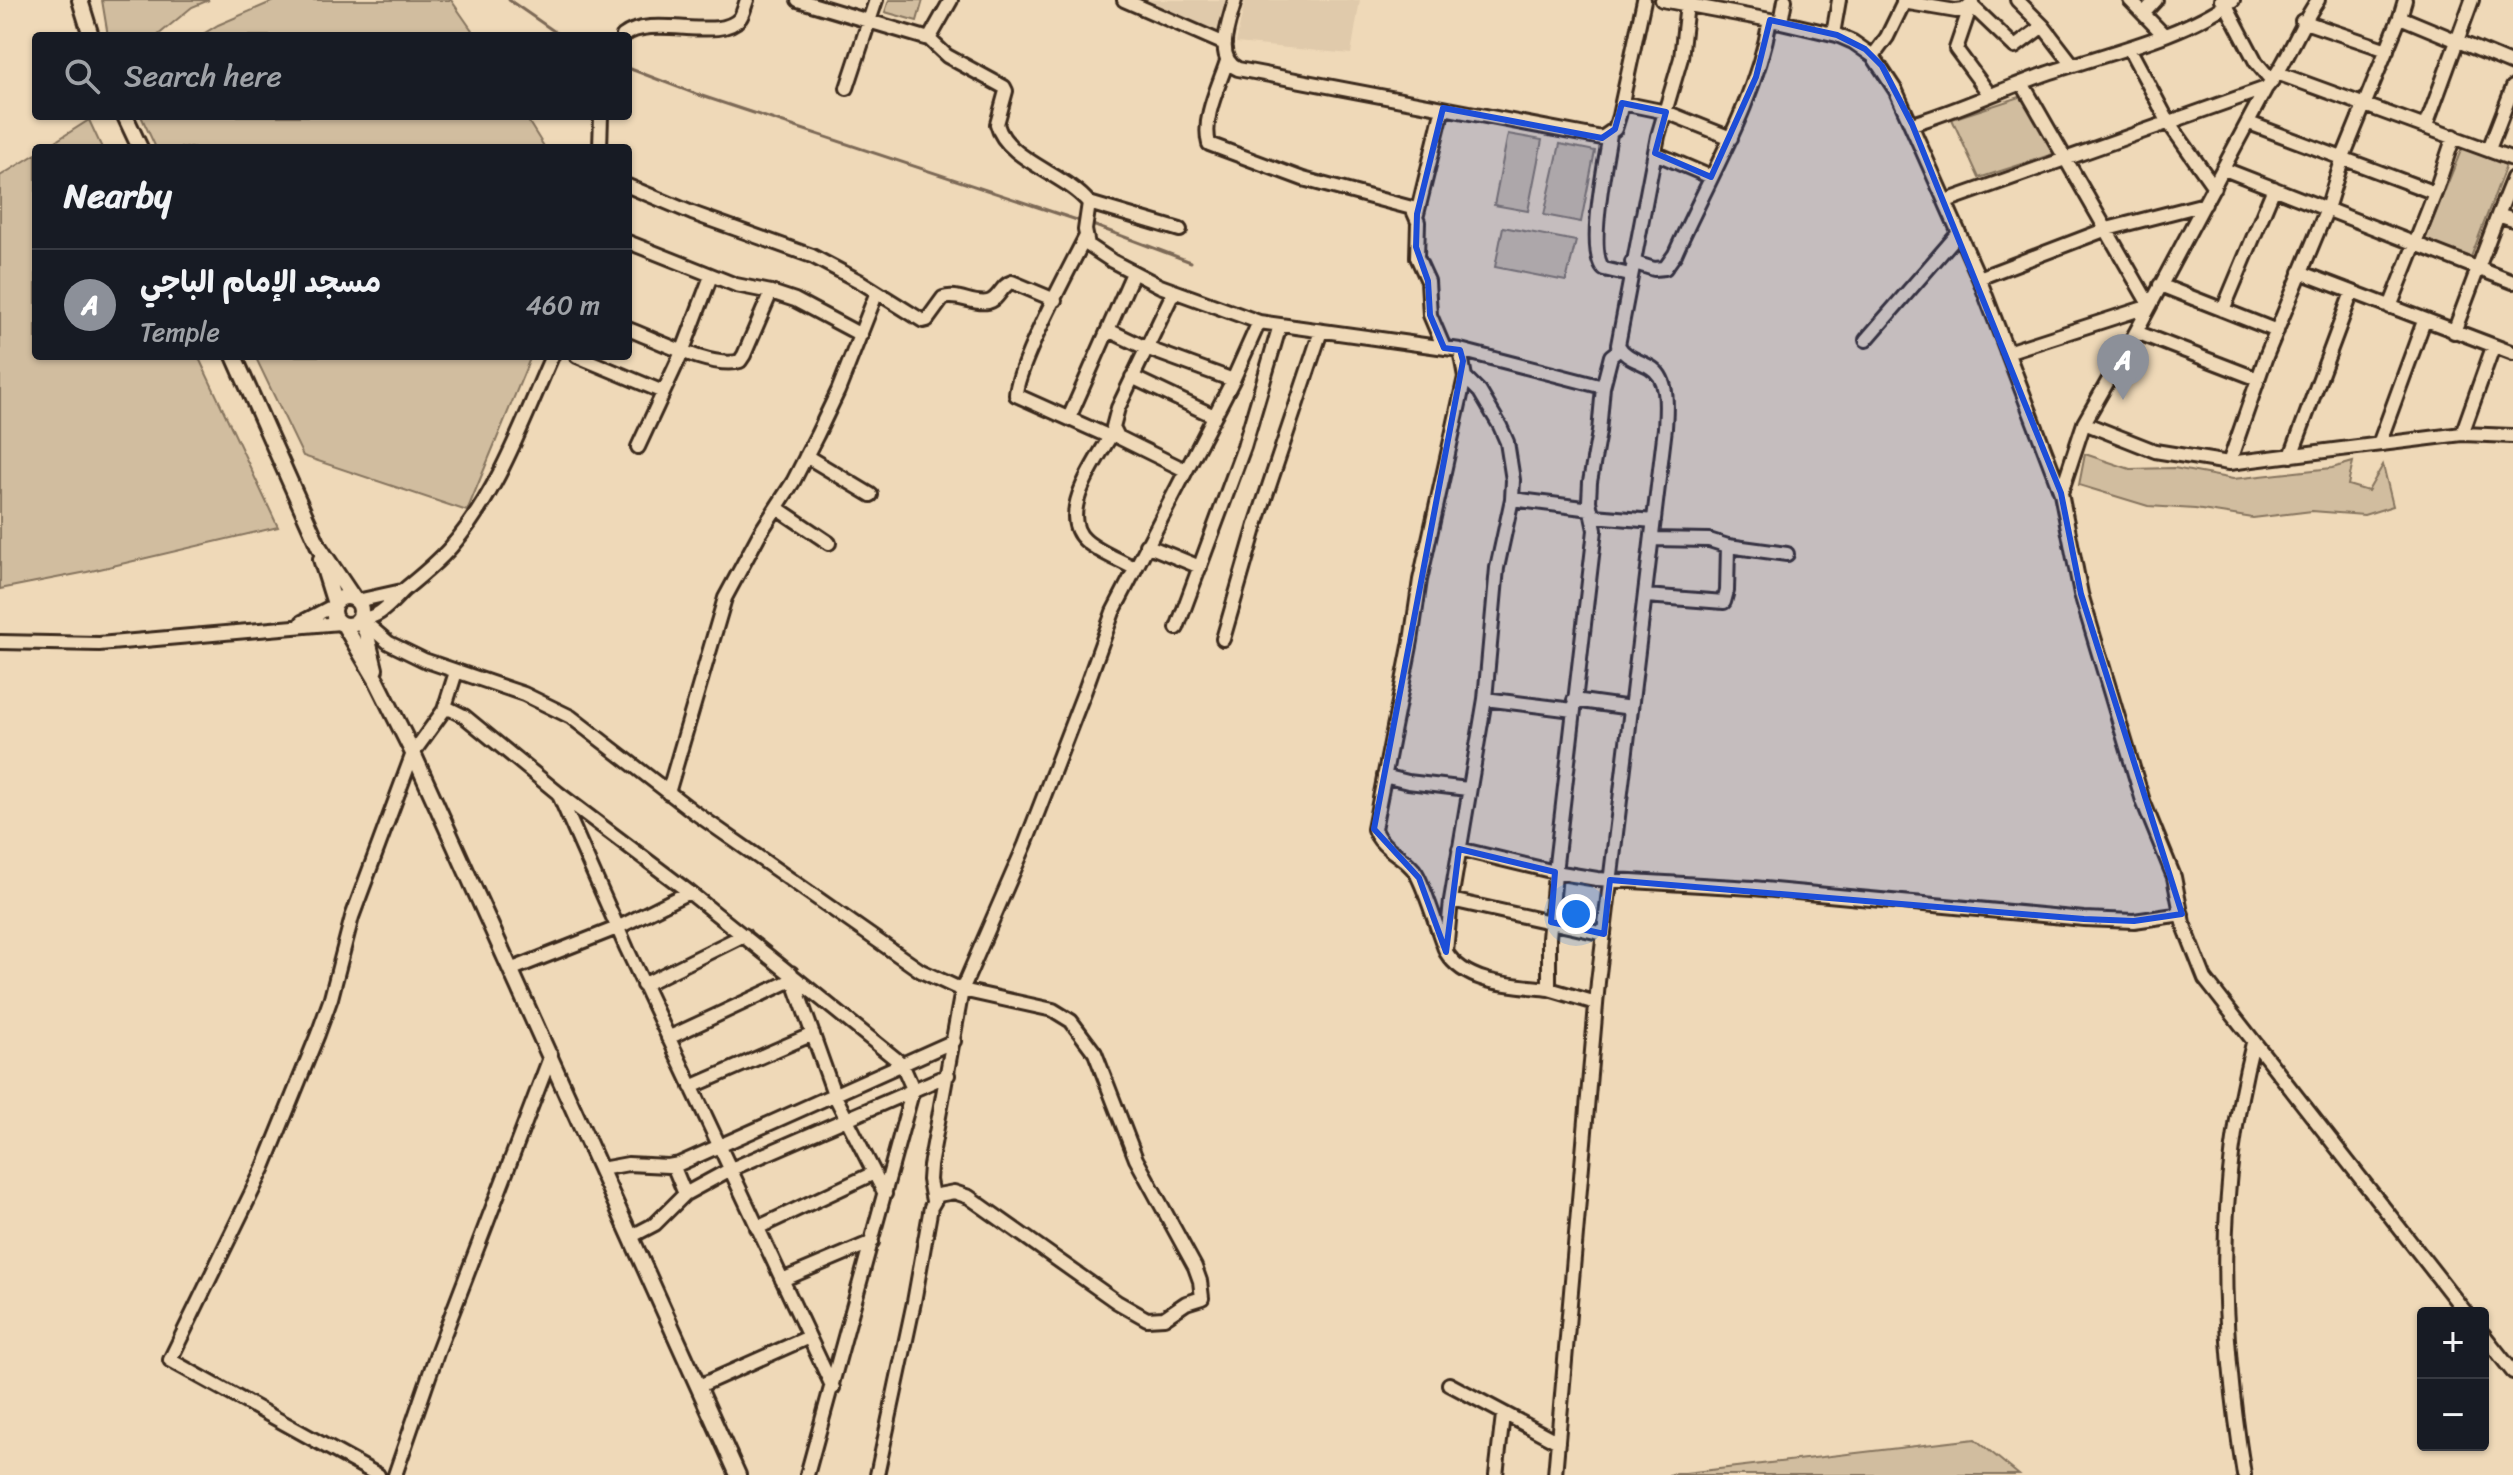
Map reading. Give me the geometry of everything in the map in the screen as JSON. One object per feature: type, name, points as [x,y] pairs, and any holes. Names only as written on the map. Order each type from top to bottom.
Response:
[{"type":"main road","points":[[80,0],[90,32]]},
{"type":"main road","points":[[127,120],[138,144]]},
{"type":"main road","points":[[236,360],[319,547],[334,605],[333,616],[342,624],[377,681],[413,753],[738,1475]]},
{"type":"main road","points":[[319,547],[361,606],[360,618],[369,642],[377,681]]},
{"type":"main road","points":[[334,605],[343,597],[356,600]]},
{"type":"main road","points":[[342,624],[353,624],[360,618]]},
{"type":"street","points":[[632,32],[653,27],[716,28],[739,19],[747,0]]},
{"type":"street","points":[[798,0],[929,39],[947,56],[1004,87],[1006,91],[997,124],[1004,139],[1027,158],[1076,188],[1089,203],[1180,230]]},
{"type":"street","points":[[847,88],[876,0]]},
{"type":"street","points":[[929,39],[951,0]]},
{"type":"street","points":[[1124,0],[1225,44]]},
{"type":"street","points":[[1235,0],[1225,44],[1227,61],[1211,109],[1209,144],[1303,179],[1405,206],[1417,214]]},
{"type":"street","points":[[1227,61],[1238,69],[1602,138],[1615,129],[1644,0]]},
{"type":"street","points":[[1662,0],[1833,34],[1853,42],[1873,56],[1896,91],[1979,278],[2061,493],[2081,594],[2143,801],[2174,877],[2182,914],[2205,979],[2461,1307]]},
{"type":"street","points":[[1610,134],[1596,257],[1604,269],[1665,268],[1675,254],[1731,138],[1785,0]]},
{"type":"street","points":[[1833,34],[1839,0]]},
{"type":"street","points":[[2130,0],[2163,34]]},
{"type":"street","points":[[2144,13],[2156,0]]},
{"type":"street","points":[[2061,493],[2084,423],[2302,21],[2318,0]]},
{"type":"street","points":[[2229,463],[2258,379],[2327,209],[2343,157],[2405,0]]},
{"type":"street","points":[[2426,126],[2472,0]]},
{"type":"street","points":[[1873,56],[1887,37],[1904,1],[1956,11],[1972,3]]},
{"type":"street","points":[[2024,2],[2073,65]]},
{"type":"street","points":[[1912,124],[2073,65],[2129,48],[2227,2],[2256,62],[2272,81],[2365,104],[2513,159]]},
{"type":"street","points":[[1972,3],[2015,47],[2043,26]]},
{"type":"street","points":[[1972,3],[1956,49],[1990,95]]},
{"type":"street","points":[[1620,349],[1620,321],[1655,153],[1681,58],[1687,4]]},
{"type":"street","points":[[2400,17],[2513,64]]},
{"type":"street","points":[[2302,21],[2387,50]]},
{"type":"street","points":[[2129,48],[2169,123],[2214,187]]},
{"type":"street","points":[[1946,201],[2169,123],[2272,81]]},
{"type":"street","points":[[2022,83],[2150,306]]},
{"type":"street","points":[[2489,149],[2513,87]]},
{"type":"street","points":[[1622,103],[1666,112],[1731,138]]},
{"type":"street","points":[[1443,108],[1417,214],[1417,257],[1428,281],[1430,315],[1444,348]]},
{"type":"street","points":[[600,144],[601,120]]},
{"type":"street","points":[[2249,123],[2435,193]]},
{"type":"street","points":[[2390,307],[2454,136]]},
{"type":"street","points":[[1655,153],[1711,177]]},
{"type":"street","points":[[2224,169],[2513,282]]},
{"type":"street","points":[[2454,332],[2513,178]]},
{"type":"street","points":[[632,188],[812,256],[923,321],[943,298],[954,295],[985,303],[993,300],[1006,283],[1012,282],[1055,300]]},
{"type":"street","points":[[2223,310],[2274,188]]},
{"type":"street","points":[[1089,203],[1085,238],[1019,380],[1016,395],[1112,434],[1185,470]]},
{"type":"street","points":[[1979,278],[2107,229],[2205,204]]},
{"type":"street","points":[[2498,215],[2513,220]]},
{"type":"street","points":[[1866,340],[1958,234]]},
{"type":"street","points":[[1085,238],[1095,250],[1133,273],[1259,322],[1460,350],[1603,387]]},
{"type":"street","points":[[632,244],[736,285],[795,300],[861,335]]},
{"type":"street","points":[[2300,272],[2513,353]]},
{"type":"street","points":[[1069,418],[1133,273]]},
{"type":"street","points":[[638,447],[683,350],[711,276]]},
{"type":"street","points":[[2160,285],[2277,331]]},
{"type":"street","points":[[1134,568],[1083,538],[1075,524],[1074,514],[1083,486],[1112,434],[1118,408],[1174,291]]},
{"type":"street","points":[[632,331],[722,363],[740,361],[771,292]]},
{"type":"street","points":[[668,793],[725,598],[806,456],[838,391],[877,292]]},
{"type":"street","points":[[2291,456],[2352,292]]},
{"type":"street","points":[[2007,352],[2150,306]]},
{"type":"street","points":[[2379,444],[2424,321]]},
{"type":"street","points":[[877,1475],[933,1201],[930,1166],[962,990],[1025,845],[1113,612],[1233,380],[1259,322]]},
{"type":"street","points":[[1177,628],[1244,447],[1280,325]]},
{"type":"street","points":[[1108,330],[1146,348],[1233,380]]},
{"type":"street","points":[[1223,639],[1266,493],[1321,331]]},
{"type":"street","points":[[2136,332],[2258,379]]},
{"type":"street","points":[[2462,434],[2493,347]]},
{"type":"street","points":[[1549,989],[1555,872],[1595,530],[1590,482],[1601,424],[1603,387],[1611,356],[1620,349]]},
{"type":"street","points":[[1555,1475],[1596,1003],[1666,418],[1662,383],[1657,372],[1620,349]]},
{"type":"street","points":[[1460,350],[1465,377],[1420,580],[1413,631],[1375,820],[1376,834],[1379,841],[1410,864],[1419,878],[1446,952],[1461,970],[1498,983],[1549,989],[1596,1003]]},
{"type":"street","points":[[360,618],[376,616],[431,568],[469,523],[502,466],[550,360]]},
{"type":"street","points":[[587,360],[663,392]]},
{"type":"street","points":[[1132,377],[1214,416]]},
{"type":"street","points":[[1446,952],[1468,789],[1485,699],[1497,568],[1512,499],[1512,462],[1507,442],[1480,392],[1465,377]]},
{"type":"street","points":[[2084,423],[2155,451],[2229,463],[2462,434],[2513,436]]},
{"type":"street","points":[[806,456],[871,495]]},
{"type":"street","points":[[1512,499],[1654,521]]},
{"type":"street","points":[[777,508],[829,543]]},
{"type":"street","points":[[1652,539],[1709,540],[1728,546],[1787,554]]},
{"type":"street","points":[[1146,545],[1200,567]]},
{"type":"street","points":[[1646,596],[1724,602],[1728,546]]},
{"type":"street","points":[[356,600],[402,591]]},
{"type":"street","points":[[295,625],[334,605]]},
{"type":"street","points":[[360,618],[389,643],[456,672],[524,694],[571,717],[668,793],[921,971],[962,990],[1053,1010],[1071,1021],[1087,1040],[1101,1067],[1136,1159],[1195,1267],[1202,1298],[1186,1303],[1164,1318],[1147,1319],[1117,1302],[969,1197],[946,1191],[933,1201]]},
{"type":"street","points":[[0,642],[99,644],[295,625],[342,624]]},
{"type":"street","points":[[378,1475],[170,1360],[264,1167],[331,998],[352,917],[413,753],[444,710],[456,672]]},
{"type":"street","points":[[1485,699],[1631,708]]},
{"type":"street","points":[[444,710],[450,709],[464,716],[558,793],[744,935],[902,1064],[913,1089],[807,1475]]},
{"type":"street","points":[[1384,776],[1468,789]]},
{"type":"street","points":[[558,793],[643,985],[833,1388]]},
{"type":"street","points":[[1459,849],[1555,872],[1610,880],[1753,888],[2084,919],[2134,921],[2182,914]]},
{"type":"street","points":[[510,970],[617,928],[689,892]]},
{"type":"street","points":[[1451,900],[1604,934]]},
{"type":"street","points":[[643,985],[744,935]]},
{"type":"street","points":[[792,976],[834,1094],[885,1194]]},
{"type":"street","points":[[668,1038],[792,976]]},
{"type":"street","points":[[691,1087],[813,1034]]},
{"type":"street","points":[[601,1169],[628,1164],[673,1165],[954,1041]]},
{"type":"street","points":[[2244,1475],[2227,1322],[2224,1254],[2230,1162],[2241,1089],[2253,1043]]},
{"type":"street","points":[[395,1475],[437,1353],[551,1055]]},
{"type":"street","points":[[632,1236],[655,1224],[685,1194],[729,1170],[948,1075]]},
{"type":"street","points":[[673,1165],[685,1194]]},
{"type":"street","points":[[757,1228],[874,1173]]},
{"type":"street","points":[[782,1280],[872,1242]]},
{"type":"street","points":[[699,1386],[809,1337]]},
{"type":"street","points":[[2489,1342],[2513,1372]]},
{"type":"street","points":[[1449,1384],[1558,1442]]},
{"type":"street","points":[[1496,1475],[1503,1415]]},
{"type":"highlighted area","points":[[1770,20],[1837,35],[1865,49],[1882,66],[1912,124],[2061,493],[2081,594],[2182,914],[2134,921],[2084,919],[1610,880],[1604,934],[1551,922],[1555,872],[1459,849],[1446,952],[1419,878],[1374,829],[1463,361],[1460,350],[1444,348],[1430,315],[1428,281],[1416,247],[1417,214],[1443,108],[1602,138],[1615,129],[1622,103],[1666,112],[1655,153],[1711,177],[1756,77]]},
{"type":"shaded area","points":[[102,0],[209,0],[192,7],[162,32],[107,32]]},
{"type":"shaded area","points":[[276,0],[451,0],[473,32],[207,32]]},
{"type":"shaded area","points":[[889,0],[923,0],[917,21],[885,12]]},
{"type":"shaded area","points":[[1143,0],[1226,0],[1219,33]]},
{"type":"shaded area","points":[[1245,0],[1360,0],[1351,54],[1236,43]]},
{"type":"shaded area","points":[[2023,96],[2056,153],[1979,178],[1952,119]]},
{"type":"shaded area","points":[[89,120],[100,144],[51,144]]},
{"type":"shaded area","points":[[143,120],[528,120],[542,144],[154,144]]},
{"type":"shaded area","points":[[1508,134],[1542,140],[1528,211],[1494,205]]},
{"type":"shaded area","points":[[1560,144],[1595,151],[1581,222],[1544,215]]},
{"type":"shaded area","points":[[2462,148],[2506,165],[2471,257],[2425,240]]},
{"type":"shaded area","points":[[32,156],[32,360],[200,360],[278,527],[0,589],[0,176]]},
{"type":"shaded area","points":[[1503,227],[1576,241],[1566,281],[1495,267]]},
{"type":"shaded area","points":[[257,360],[529,360],[467,511],[303,456]]},
{"type":"shaded area","points":[[2085,454],[2130,469],[2174,468],[2233,479],[2332,468],[2353,462],[2348,485],[2368,491],[2383,465],[2393,506],[2364,515],[2312,511],[2253,518],[2148,506],[2079,485]]},
{"type":"shaded area","points":[[1975,1439],[2019,1475],[1668,1475]]},
{"type":"waterway","points":[[509,0],[555,32]]},
{"type":"waterway","points":[[632,70],[696,94],[1083,222]]},
{"type":"waterway","points":[[1090,224],[1191,262]]},
{"type":"place","name":"مسجد الإمام الباجي","points":[[2123,400]]}]
